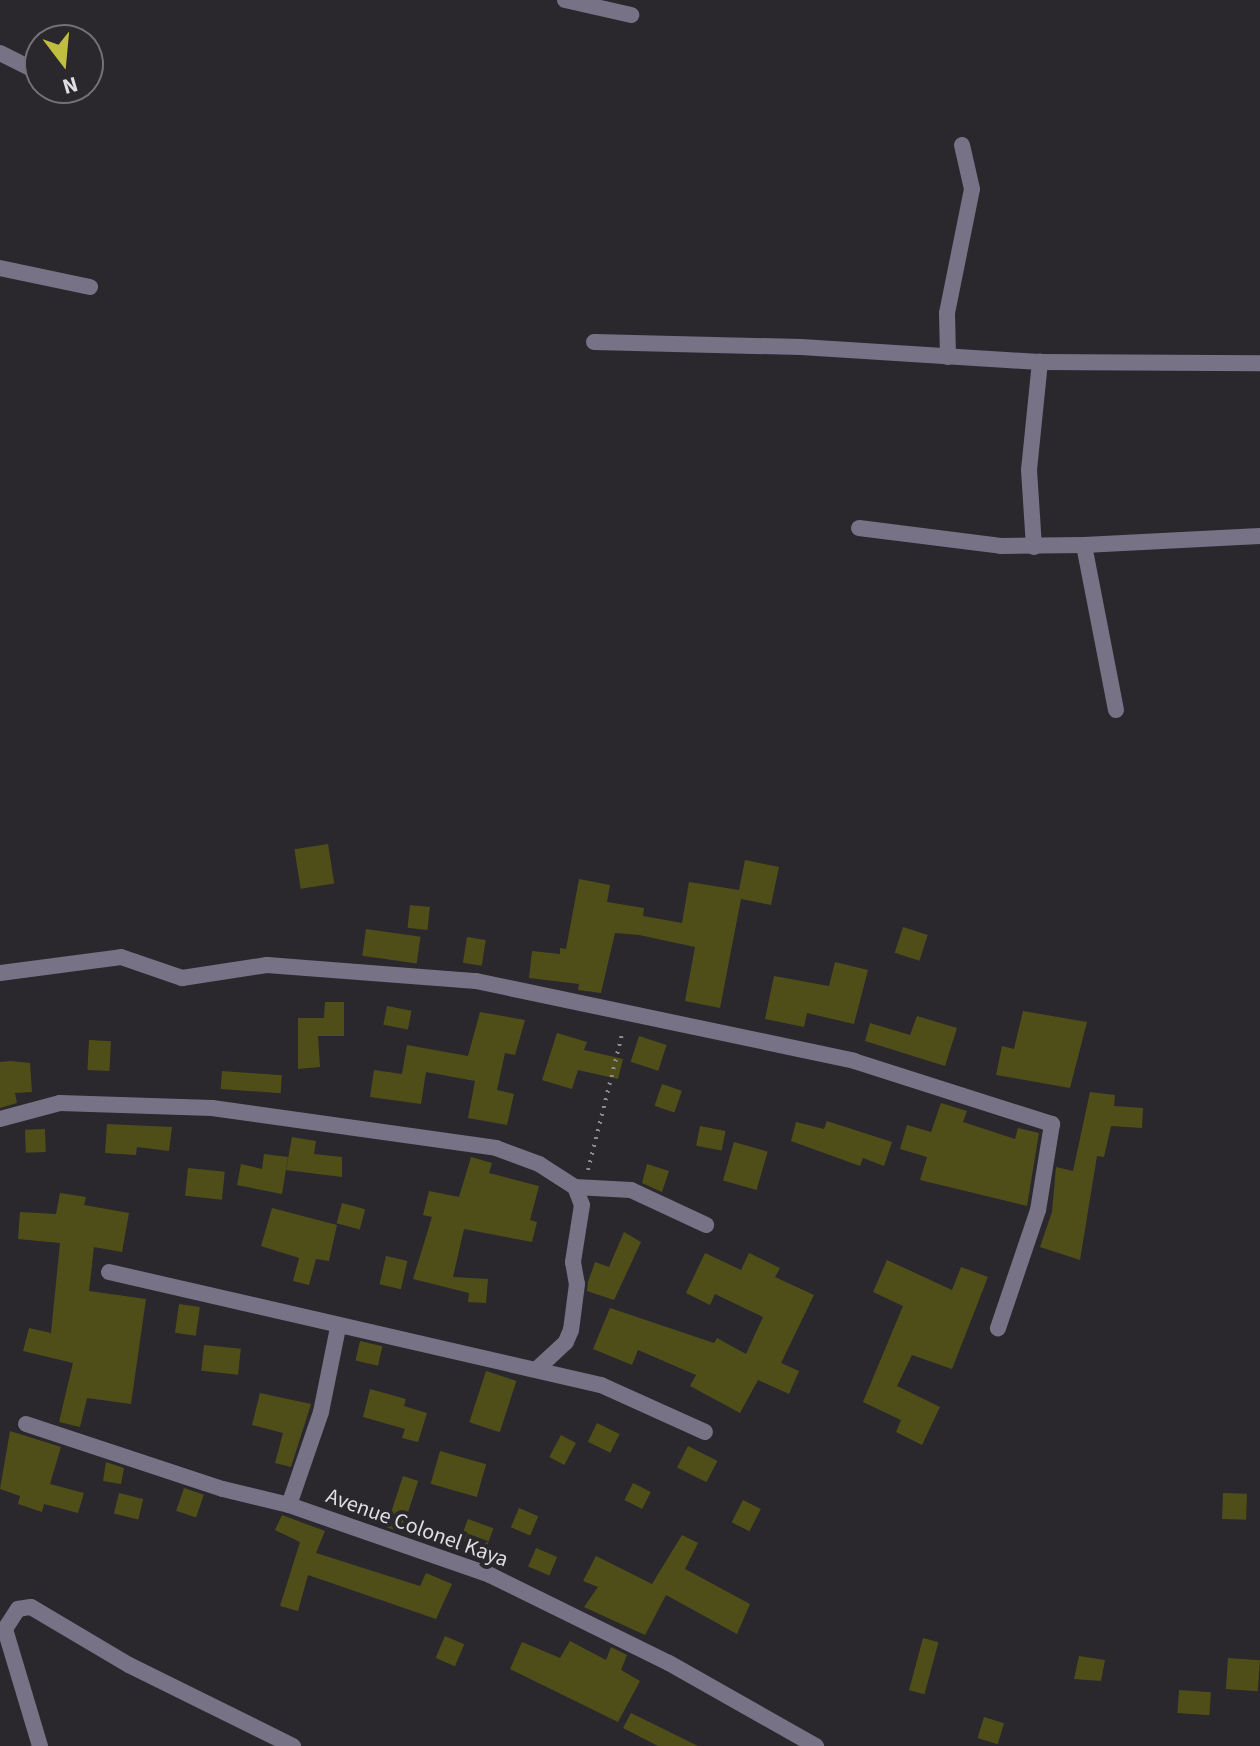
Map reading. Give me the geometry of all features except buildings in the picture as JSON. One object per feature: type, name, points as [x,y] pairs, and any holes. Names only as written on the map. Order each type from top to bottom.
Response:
[{"type":"street","points":[[565,0],[631,15]]},
{"type":"street","points":[[0,53],[24,65]]},
{"type":"street","points":[[948,357],[947,313],[972,189],[962,145]]},
{"type":"street","points":[[0,268],[90,287]]},
{"type":"street","points":[[594,342],[1040,362],[1260,363]]},
{"type":"street","points":[[1034,547],[1030,456],[1040,362]]},
{"type":"street","points":[[859,528],[1034,547],[1260,536]]},
{"type":"street","points":[[1084,545],[1116,710]]},
{"type":"street","points":[[0,973],[121,957],[182,978],[267,965],[476,981],[854,1061],[1052,1124],[1038,1210],[998,1328]]},
{"type":"street","points":[[0,1119],[60,1103],[212,1108],[496,1148],[539,1164],[575,1187],[631,1190],[706,1225]]},
{"type":"street","points":[[538,1368],[566,1342],[577,1303],[573,1262],[582,1205],[575,1187]]},
{"type":"street","points":[[109,1272],[338,1328],[538,1368],[601,1385],[705,1432]]},
{"type":"street","points":[[289,1505],[321,1412],[338,1328]]},
{"type":"street","name":"Avenue Colonel Kaya","points":[[26,1424],[223,1489],[289,1505],[490,1575],[669,1663],[816,1746]]},
{"type":"street","points":[[40,1746],[5,1629],[18,1609],[31,1607],[129,1665],[293,1746]]},
{"type":"path","points":[[575,1187],[590,1168],[629,1014]]}]
